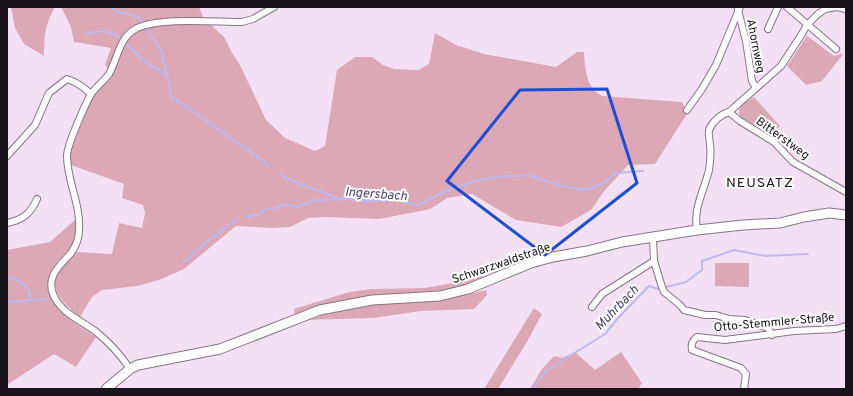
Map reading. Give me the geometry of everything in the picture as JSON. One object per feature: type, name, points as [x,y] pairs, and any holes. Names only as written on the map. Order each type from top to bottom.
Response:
[{"type":"main road","name":"Schwarzwaldstraße","points":[[106,389],[130,368],[142,364],[220,349],[320,310],[372,300],[440,296],[468,289],[531,263],[622,242],[697,230],[780,223],[829,213],[846,215]]},
{"type":"street","points":[[130,368],[108,342],[79,322],[62,307],[56,300],[51,288],[51,280],[55,269],[71,252],[76,244],[79,234],[80,224],[77,205],[68,166],[67,154],[69,142],[91,94],[108,76],[122,42],[136,29],[150,24],[171,21],[242,22],[253,19],[274,7]]},
{"type":"street","points":[[768,29],[778,7]]},
{"type":"street","points":[[787,7],[836,49]]},
{"type":"street","points":[[697,230],[696,224],[698,204],[709,170],[709,134],[712,124],[719,117],[730,112],[781,66],[807,25],[818,14],[825,9],[837,7],[846,9]]},
{"type":"street","points":[[687,110],[702,89],[716,65],[738,8]]},
{"type":"street","name":"Ahornweg","points":[[738,8],[746,41],[752,81],[756,88]]},
{"type":"street","points":[[7,156],[35,125],[48,93],[53,88],[67,79],[82,85],[91,94]]},
{"type":"street","name":"Bitterstweg","points":[[730,112],[740,121],[774,142],[793,162],[846,192]]},
{"type":"street","points":[[7,223],[20,219],[32,210],[37,199]]},
{"type":"street","points":[[653,238],[654,261],[664,292],[684,310],[705,315],[716,315],[729,319],[745,320],[768,328],[772,335]]},
{"type":"street","points":[[592,306],[602,294],[654,261]]},
{"type":"street","name":"Otto-Stemmler-Straße","points":[[744,389],[746,374],[741,368],[692,350],[691,344],[697,337],[725,340],[794,331],[836,329],[846,326]]},
{"type":"highlighted area","points":[[607,89],[637,183],[545,255],[447,181],[520,90]]},
{"type":"shaded area","points":[[11,7],[55,7],[49,19],[46,30],[44,56],[24,44],[15,28]]},
{"type":"shaded area","points":[[61,7],[199,7],[204,19],[170,18],[135,27],[109,70],[105,65],[111,48],[74,42],[71,27]]},
{"type":"shaded area","points":[[211,25],[224,37],[240,65],[266,120],[285,138],[315,151],[325,146],[337,70],[355,57],[372,57],[383,65],[394,69],[418,70],[429,64],[435,33],[456,45],[484,54],[556,67],[577,52],[584,52],[587,77],[597,93],[602,96],[682,102],[687,114],[655,164],[628,165],[605,190],[591,210],[561,227],[516,220],[472,194],[447,198],[432,208],[426,210],[379,219],[324,217],[308,218],[290,227],[272,228],[236,226],[184,269],[159,280],[137,286],[102,290],[92,297],[80,317],[60,298],[57,292],[55,280],[58,273],[77,252],[112,254],[119,223],[142,228],[145,213],[143,205],[122,198],[124,184],[71,165],[71,150],[91,100],[112,75],[124,44],[130,36],[139,30],[151,26]]},
{"type":"shaded area","points":[[807,36],[834,56],[844,53],[822,81],[806,85],[787,66]]},
{"type":"shaded area","points":[[754,97],[780,126],[769,137],[763,132],[764,130],[741,117],[739,114],[740,108]]},
{"type":"shaded area","points":[[76,219],[75,237],[71,248],[57,262],[50,275],[48,287],[51,297],[57,307],[96,337],[76,367],[54,354],[7,385],[7,250],[50,242]]},
{"type":"shaded area","points":[[715,263],[749,263],[749,287],[715,286]]},
{"type":"shaded area","points":[[483,276],[484,280],[456,288],[379,299],[295,315],[294,309],[349,292],[372,289],[424,288],[466,281]]},
{"type":"shaded area","points":[[486,290],[487,295],[474,309],[421,311],[373,318],[305,320],[328,313],[377,304],[446,299]]},
{"type":"shaded area","points":[[534,308],[542,314],[498,389],[484,389]]},
{"type":"shaded area","points":[[575,352],[595,370],[621,352],[642,383],[638,389],[530,389],[542,369],[554,356],[562,358]]},
{"type":"waterway","points":[[110,7],[120,12],[138,17],[153,37],[162,52],[171,96],[269,165]]},
{"type":"waterway","points":[[87,33],[106,32],[118,36],[143,60],[166,74]]},
{"type":"waterway","name":"Ingersbach","points":[[246,217],[262,214],[264,209],[277,208],[286,204],[297,207],[312,201],[340,199],[369,201],[396,200],[418,205],[462,185],[497,177],[532,176],[566,187],[583,189],[599,186],[616,173],[643,171]]},
{"type":"waterway","points":[[280,175],[338,198]]},
{"type":"waterway","name":"Ingersbach","points":[[184,262],[205,243],[238,218]]},
{"type":"waterway","name":"Muhrbach","points":[[532,389],[547,370],[605,334],[618,318],[649,286],[658,289],[686,282],[702,270],[702,261],[734,250],[765,256],[808,254]]},
{"type":"waterway","points":[[7,278],[17,280],[24,284],[32,300]]},
{"type":"waterway","points":[[7,302],[47,299]]},
{"type":"district","name":"NEUSATZ","points":[[760,182]]}]
